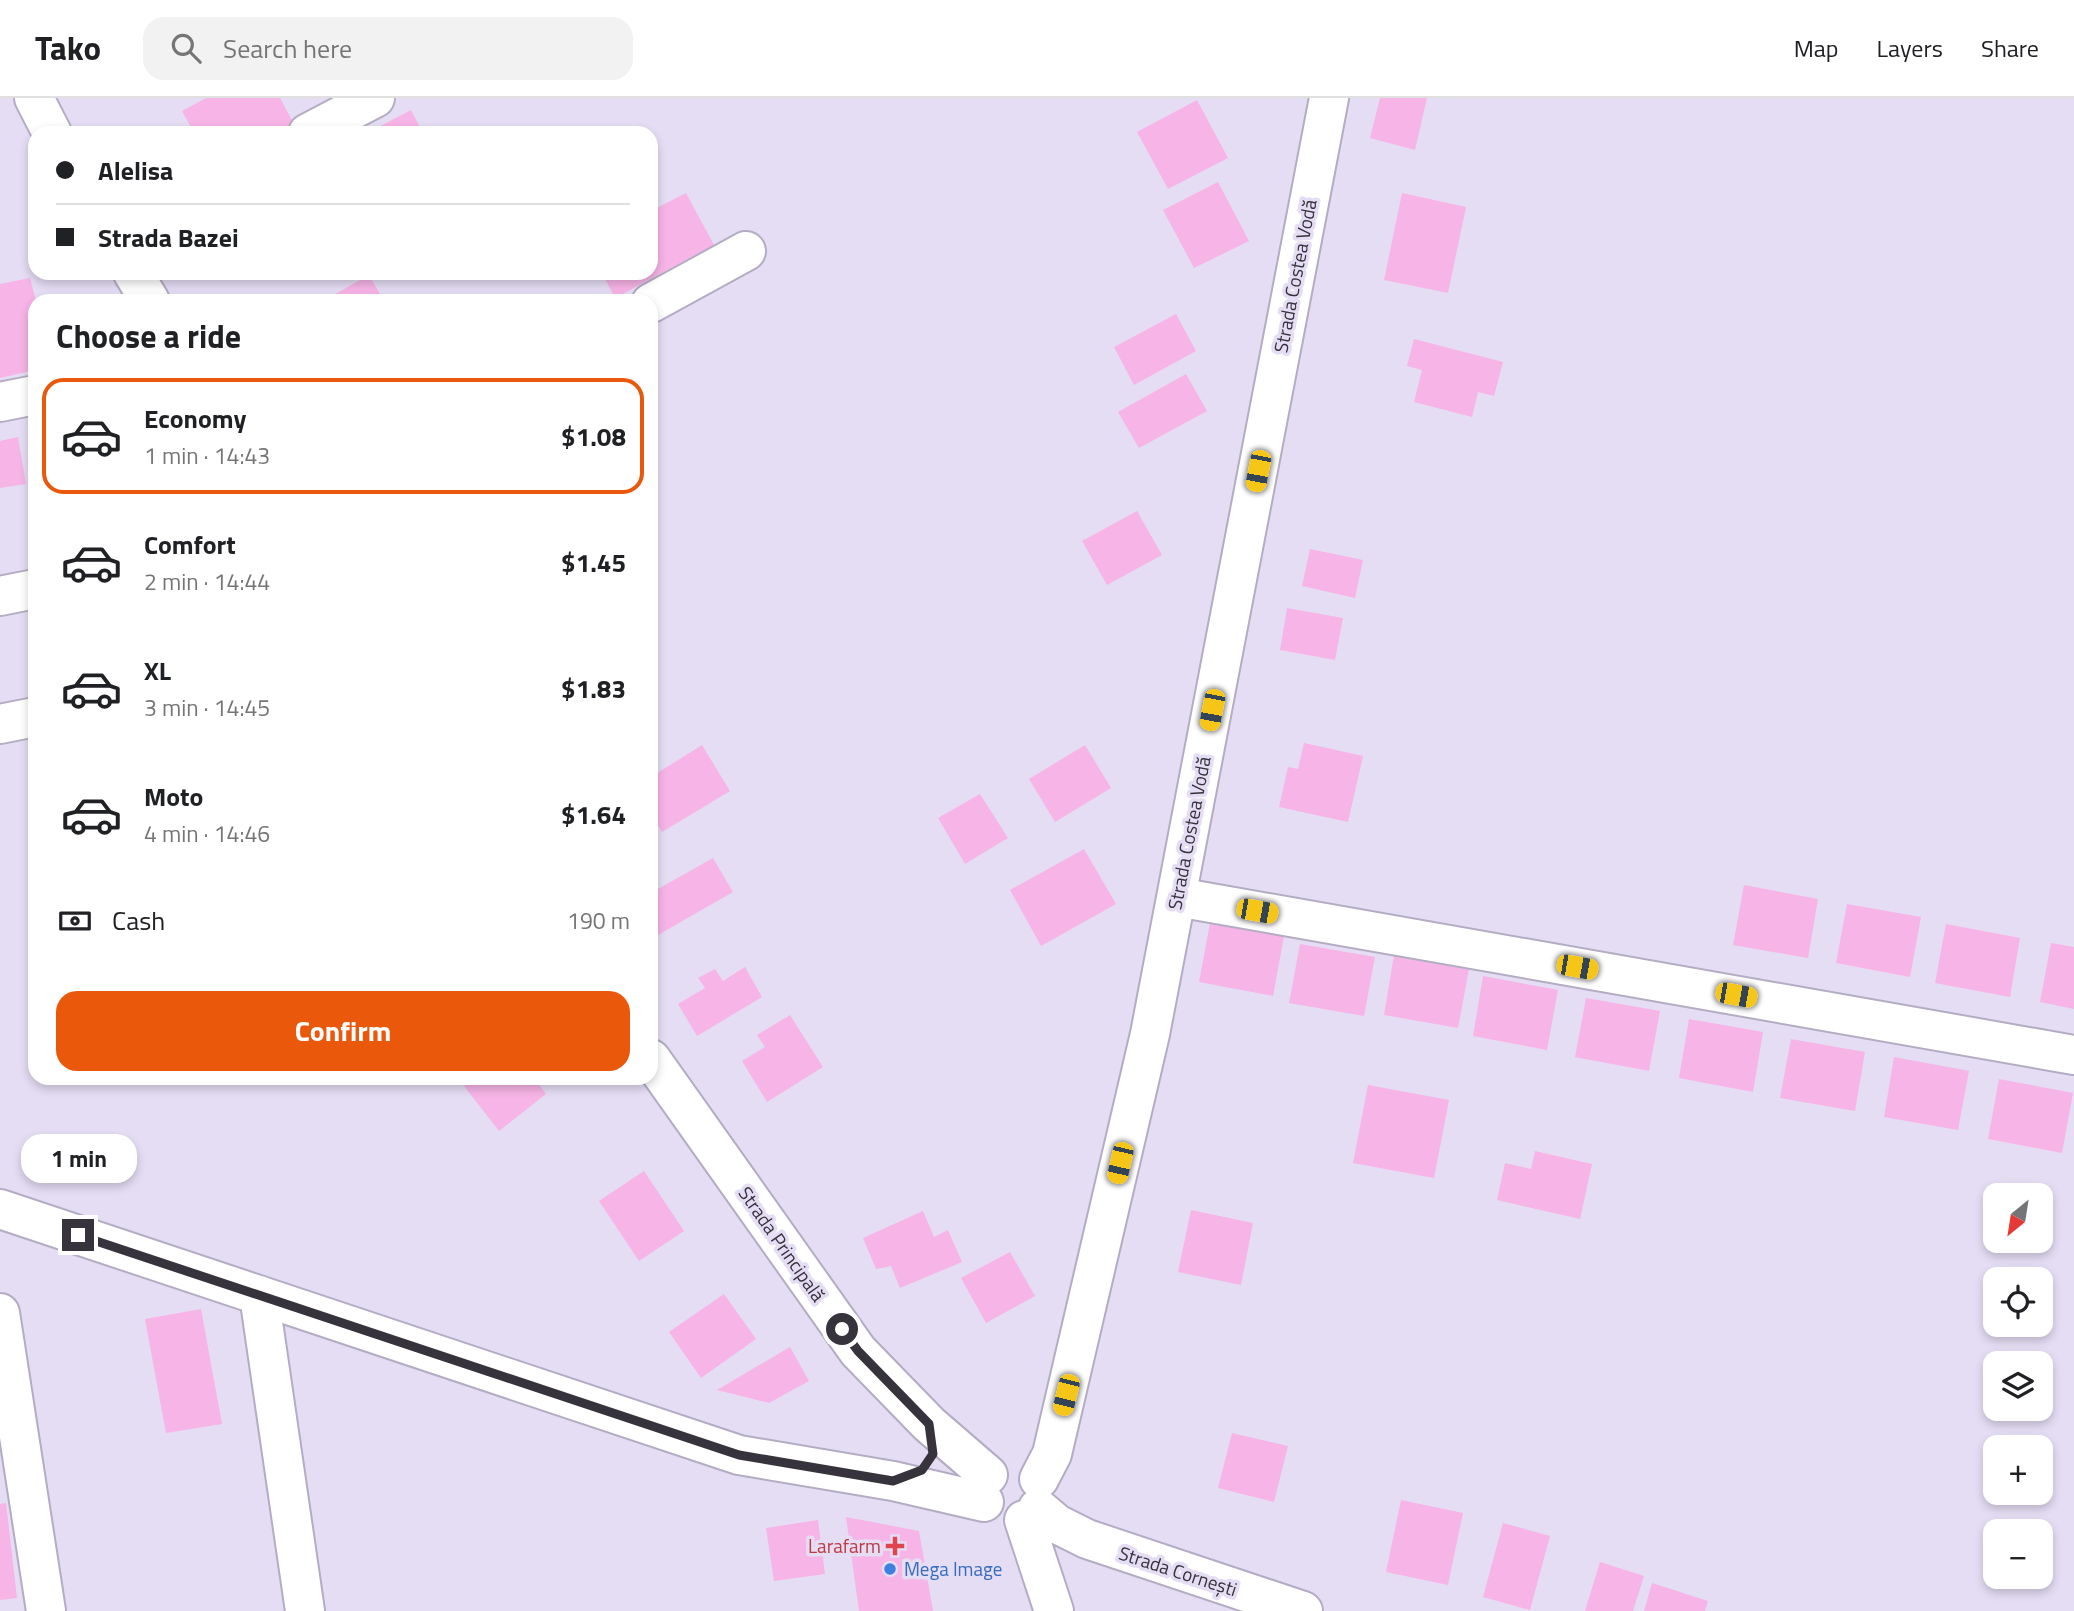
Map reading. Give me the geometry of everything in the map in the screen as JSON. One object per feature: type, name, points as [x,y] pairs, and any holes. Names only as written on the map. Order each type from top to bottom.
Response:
[{"type":"street","points":[[34,98],[48,126]]},
{"type":"street","points":[[321,126],[375,98]]},
{"type":"street","name":"Strada Costea Vodă","points":[[1034,1502],[1052,1454],[1150,1034],[1329,98]]},
{"type":"street","points":[[658,299],[746,251]]},
{"type":"street","points":[[0,402],[28,396]]},
{"type":"street","points":[[0,597],[28,591]]},
{"type":"street","points":[[0,724],[28,718]]},
{"type":"street","points":[[1177,897],[2074,1055]]},
{"type":"street","name":"Strada Principală","points":[[658,1069],[858,1351],[929,1424],[986,1489]]},
{"type":"street","points":[[0,1209],[739,1455],[893,1481],[986,1489]]},
{"type":"street","points":[[259,1295],[304,1611]]},
{"type":"street","points":[[0,1314],[47,1611]]},
{"type":"street","points":[[893,1481],[922,1470],[933,1454],[929,1424]]},
{"type":"street","points":[[986,1489],[1005,1464],[1025,1465],[1051,1603]]},
{"type":"street","points":[[986,1489],[996,1517],[1005,1521],[1034,1502]]},
{"type":"street","name":"Strada Cornești","points":[[1034,1502],[1057,1524],[1094,1542],[1303,1611]]},
{"type":"street","name":"Strada Cornești","points":[[1051,1603],[1055,1563],[1071,1547],[1094,1542]]},
{"type":"building","points":[[206,98],[280,98],[294,124],[190,126],[182,111]]},
{"type":"building","points":[[1380,98],[1427,98],[1415,150],[1370,138]]},
{"type":"building","points":[[1197,100],[1228,158],[1168,189],[1137,132]]},
{"type":"building","points":[[411,110],[419,126],[380,126]]},
{"type":"building","points":[[1218,182],[1249,241],[1194,268],[1163,210]]},
{"type":"building","points":[[686,193],[714,245],[658,275],[658,207]]},
{"type":"building","points":[[1402,193],[1466,207],[1448,293],[1384,280]]},
{"type":"building","points":[[28,278],[34,294],[28,294],[28,372],[0,378],[0,284]]},
{"type":"building","points":[[360,280],[372,280],[380,294],[335,294]]},
{"type":"building","points":[[606,280],[649,280],[622,294],[613,294]]},
{"type":"building","points":[[1176,314],[1196,351],[1134,385],[1114,347]]},
{"type":"building","points":[[1414,339],[1503,362],[1494,396],[1478,392],[1472,417],[1414,402],[1422,370],[1407,366]]},
{"type":"building","points":[[1186,374],[1207,411],[1139,448],[1118,412]]},
{"type":"building","points":[[18,437],[26,484],[0,488],[0,441]]},
{"type":"building","points":[[1137,511],[1162,555],[1107,585],[1082,541]]},
{"type":"building","points":[[1310,549],[1363,560],[1355,598],[1302,586]]},
{"type":"building","points":[[1287,608],[1343,618],[1335,660],[1280,650]]},
{"type":"building","points":[[1304,743],[1363,756],[1348,822],[1279,807],[1288,767],[1298,769]]},
{"type":"building","points":[[702,745],[730,791],[662,832],[658,825],[658,773]]},
{"type":"building","points":[[1085,745],[1111,788],[1055,822],[1029,779]]},
{"type":"building","points":[[980,794],[1008,838],[965,864],[938,818]]},
{"type":"building","points":[[1084,849],[1116,904],[1041,946],[1010,890]]},
{"type":"building","points":[[713,858],[733,892],[658,935],[658,889]]},
{"type":"building","points":[[1744,885],[1818,899],[1808,958],[1733,945]]},
{"type":"building","points":[[1847,904],[1921,917],[1910,977],[1836,963]]},
{"type":"building","points":[[1210,923],[1284,936],[1273,996],[1199,982]]},
{"type":"building","points":[[1946,924],[2020,938],[2010,997],[1935,983]]},
{"type":"building","points":[[2051,943],[2074,947],[2074,1009],[2040,1002]]},
{"type":"building","points":[[1300,944],[1375,957],[1364,1016],[1289,1003]]},
{"type":"building","points":[[1394,955],[1469,969],[1458,1028],[1384,1015]]},
{"type":"building","points":[[745,967],[762,997],[697,1036],[678,1004],[705,988],[698,978],[715,969],[723,981]]},
{"type":"building","points":[[1483,976],[1558,990],[1547,1050],[1473,1036]]},
{"type":"building","points":[[1586,998],[1660,1011],[1649,1071],[1575,1057]]},
{"type":"building","points":[[790,1015],[823,1067],[767,1102],[742,1061],[765,1047],[757,1035]]},
{"type":"building","points":[[1689,1019],[1763,1032],[1753,1092],[1679,1078]]},
{"type":"building","points":[[1791,1039],[1865,1052],[1855,1111],[1780,1098]]},
{"type":"building","points":[[1894,1057],[1969,1071],[1958,1130],[1884,1117]]},
{"type":"building","points":[[1999,1079],[2073,1093],[2062,1153],[1988,1139]]},
{"type":"building","points":[[539,1085],[546,1094],[499,1131],[464,1086]]},
{"type":"building","points":[[1368,1085],[1449,1100],[1434,1178],[1353,1163]]},
{"type":"building","points":[[1535,1151],[1592,1164],[1580,1219],[1497,1200],[1505,1163],[1531,1169]]},
{"type":"building","points":[[644,1171],[684,1231],[639,1261],[599,1201]]},
{"type":"building","points":[[1191,1210],[1253,1223],[1241,1285],[1178,1272]]},
{"type":"building","points":[[923,1211],[934,1237],[948,1230],[962,1262],[900,1288],[891,1266],[876,1269],[863,1238]]},
{"type":"building","points":[[1010,1252],[1035,1296],[986,1323],[961,1278]]},
{"type":"building","points":[[724,1294],[756,1339],[701,1378],[669,1332]]},
{"type":"building","points":[[201,1309],[222,1424],[166,1433],[145,1319]]},
{"type":"building","points":[[790,1347],[809,1381],[769,1403],[717,1390]]},
{"type":"building","points":[[1232,1433],[1288,1446],[1274,1502],[1218,1488]]},
{"type":"building","points":[[1401,1500],[1463,1513],[1448,1585],[1386,1572]]},
{"type":"building","points":[[6,1503],[17,1598],[0,1600],[0,1504]]},
{"type":"building","name":"Mega Image","points":[[846,1517],[919,1531],[933,1611],[859,1611]]},
{"type":"building","points":[[818,1520],[825,1574],[774,1581],[766,1528]]},
{"type":"building","points":[[1503,1523],[1550,1536],[1530,1610],[1483,1597]]},
{"type":"building","points":[[1600,1562],[1644,1576],[1633,1611],[1585,1611]]},
{"type":"building","points":[[1652,1583],[1708,1601],[1705,1611],[1644,1611]]},
{"type":"place","name":"Larafarm","points":[[895,1546]]},
{"type":"place","name":"Mega Image","points":[[890,1569]]},
{"type":"route","points":[[78,1235],[739,1455],[893,1481],[922,1470],[933,1454],[929,1424],[858,1351],[842,1329]]}]
